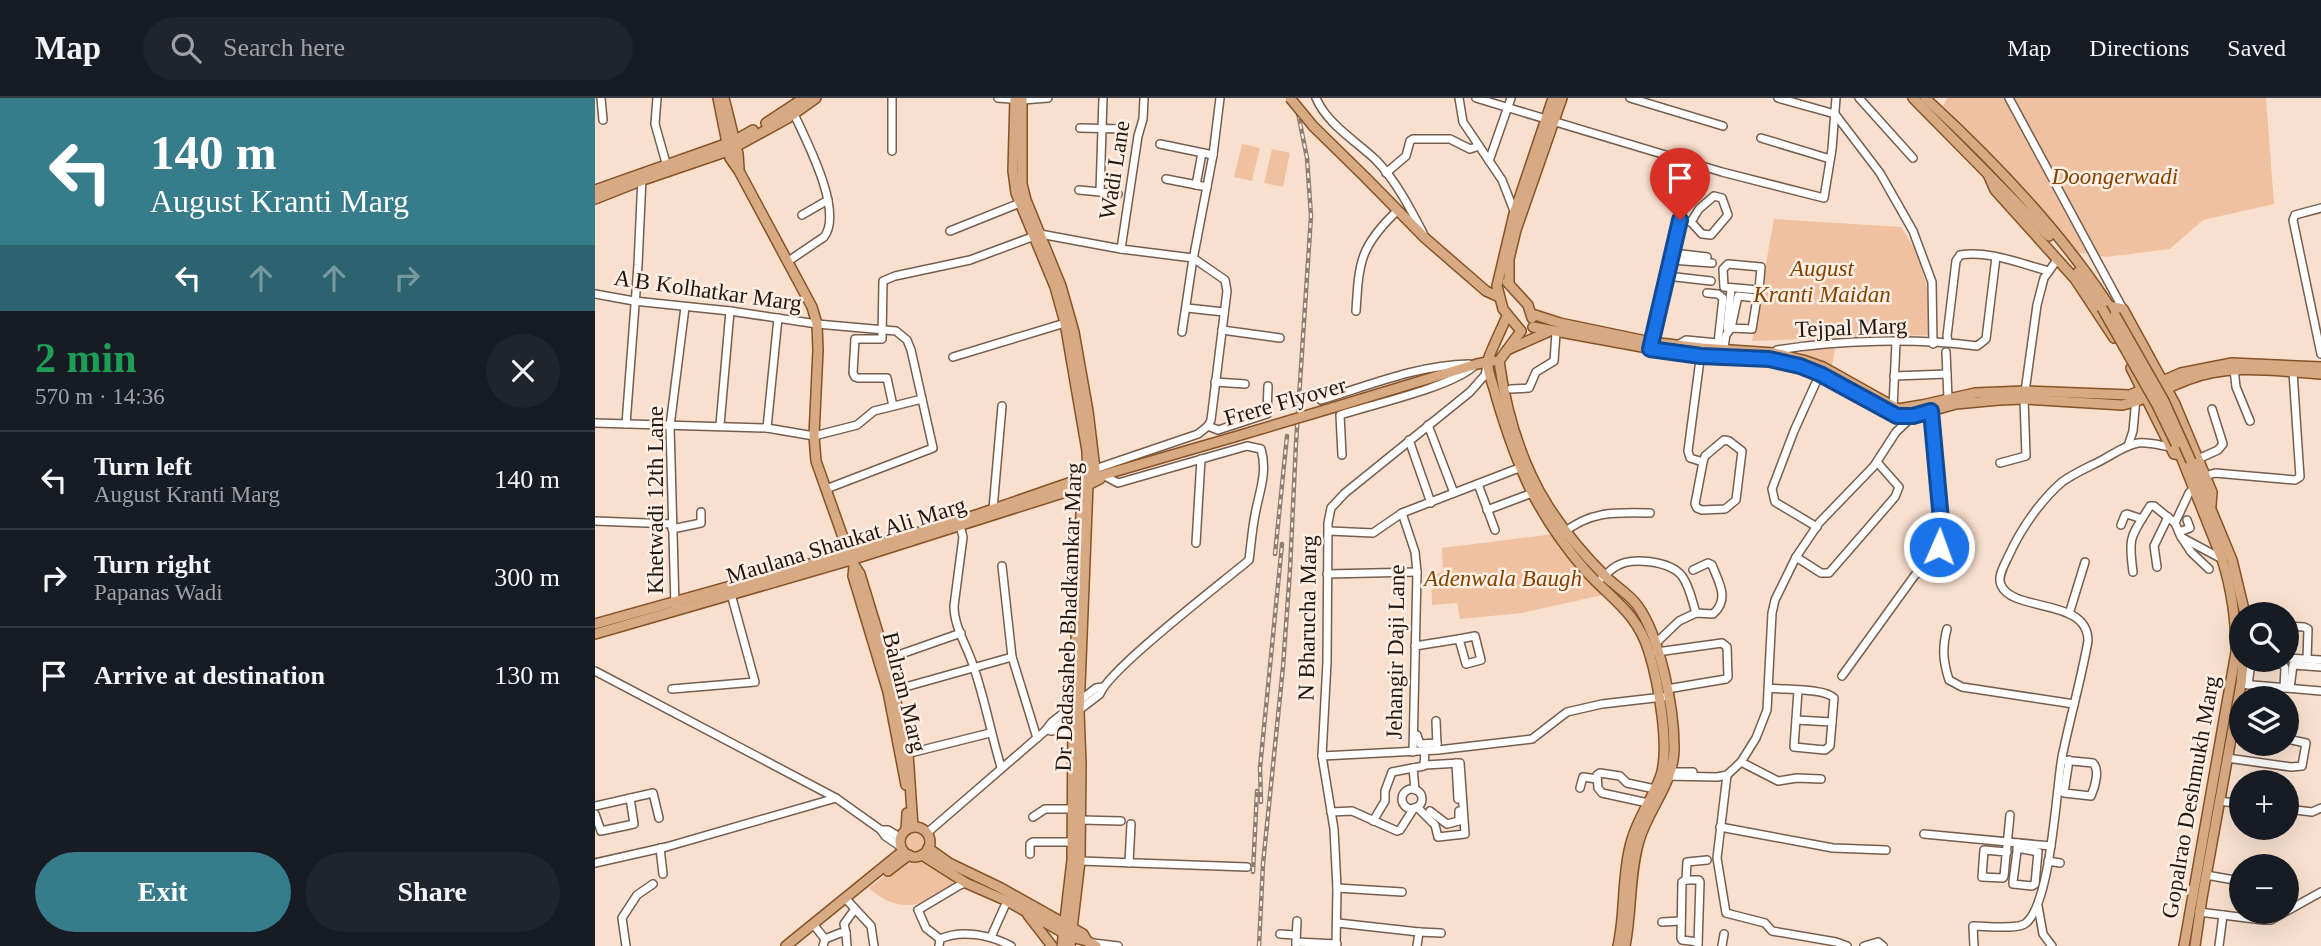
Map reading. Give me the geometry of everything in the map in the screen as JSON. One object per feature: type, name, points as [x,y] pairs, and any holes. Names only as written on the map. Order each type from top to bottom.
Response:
[{"type":"main road","points":[[718,98],[731,146],[730,158],[812,307],[817,324]]},
{"type":"main road","points":[[722,110],[724,98]]},
{"type":"main road","points":[[595,190],[731,146],[794,114],[811,98]]},
{"type":"main road","points":[[595,199],[666,163],[731,146],[811,98]]},
{"type":"main road","points":[[1290,98],[1313,126],[1425,237],[1486,291],[1499,297]]},
{"type":"main road","points":[[1550,121],[1553,98]]},
{"type":"main road","points":[[1499,283],[1510,283],[1524,299],[1532,314],[1532,327],[1529,332],[1521,331],[1507,316],[1497,290],[1517,217],[1550,121],[1562,98]]},
{"type":"main road","points":[[1913,98],[2047,234],[2106,307],[2119,312],[2175,404],[2235,569],[2242,602]]},
{"type":"main road","points":[[1924,98],[1993,165],[2052,229],[2106,307],[2157,405],[2173,445]]},
{"type":"main road","name":"Dr Dadasaheb Bhadkamkar Marg","points":[[1018,99],[1013,171],[1016,193],[1037,235]]},
{"type":"main road","name":"Dr Dadasaheb Bhadkamkar Marg","points":[[1018,99],[1022,184],[1065,323],[1085,438],[1095,477]]},
{"type":"main road","points":[[1988,174],[1995,190],[2075,279],[2111,332],[2141,393],[2173,445]]},
{"type":"main road","points":[[1510,283],[1509,259],[1517,217]]},
{"type":"main road","name":"Dr Dadasaheb Bhadkamkar Marg","points":[[1048,263],[1061,286],[1074,332],[1089,411],[1095,477],[1073,738],[1069,934]]},
{"type":"main road","points":[[2119,312],[2194,460],[2205,476],[2212,492],[2211,506]]},
{"type":"main road","points":[[1532,314],[1650,345]]},
{"type":"main road","points":[[1507,316],[1487,362],[1519,468],[1596,582],[1632,615],[1641,631],[1665,694]]},
{"type":"main road","name":"Balram Marg","points":[[817,324],[814,436],[816,461],[851,560],[860,574],[891,691],[905,754],[909,790],[906,841]]},
{"type":"main road","points":[[1532,327],[1673,349],[1772,356],[1821,371],[1895,411],[1913,416],[1948,398],[1975,393],[1999,396]]},
{"type":"main road","points":[[1521,331],[1499,361],[1507,409],[1535,492]]},
{"type":"main road","points":[[1507,350],[1553,332]]},
{"type":"main road","points":[[1477,364],[1499,361]]},
{"type":"main road","points":[[1895,411],[1999,396],[2097,399],[2120,396],[2141,393],[2195,369],[2232,363],[2321,367]]},
{"type":"main road","name":"Frere Flyover","points":[[1095,477],[1234,436],[1323,405],[1477,364]]},
{"type":"main road","points":[[2164,384],[2234,369],[2321,374]]},
{"type":"main road","points":[[2175,404],[2176,391],[2183,382]]},
{"type":"main road","points":[[2097,399],[2122,405],[2137,403],[2141,393]]},
{"type":"main road","name":"Gopalrao Deshmukh Marg","points":[[2173,445],[2181,455],[2222,559],[2236,620],[2236,652],[2183,946]]},
{"type":"main road","name":"Maulana Shaukat Ali Marg","points":[[595,634],[675,606],[851,560],[993,509],[1095,477]]},
{"type":"main road","name":"Maulana Shaukat Ali Marg","points":[[595,624],[731,594],[851,560],[960,526],[1095,477]]},
{"type":"main road","points":[[1562,535],[1635,602],[1650,624],[1656,648],[1665,694],[1666,774],[1632,851]]},
{"type":"main road","name":"Gopalrao Deshmukh Marg","points":[[2244,672],[2245,685]]},
{"type":"main road","name":"Dr Dadasaheb Bhadkamkar Marg","points":[[1069,934],[1080,861],[1081,764],[1076,708]]},
{"type":"main road","name":"Gopalrao Deshmukh Marg","points":[[2195,946],[2229,753]]},
{"type":"main road","points":[[1625,946],[1627,888],[1634,830],[1655,789],[1666,774]]},
{"type":"main road","points":[[786,946],[849,903],[921,828],[929,838],[925,851]]},
{"type":"main road","points":[[906,841],[925,851],[966,883],[1092,944]]},
{"type":"main road","points":[[947,867],[1001,888],[1069,934]]},
{"type":"main road","points":[[1027,914],[1052,946]]},
{"type":"main road","points":[[794,946],[814,926]]},
{"type":"main road","points":[[1618,946],[1626,926]]},
{"type":"main road","points":[[1062,946],[1069,934]]},
{"type":"street","points":[[601,98],[603,120]]},
{"type":"street","points":[[657,98],[655,124],[666,163]]},
{"type":"street","points":[[811,98],[827,98]]},
{"type":"street","points":[[891,151],[892,98]]},
{"type":"street","points":[[998,98],[1048,98]]},
{"type":"street","points":[[1100,192],[1103,98]]},
{"type":"street","name":"Wadi Lane","points":[[1121,249],[1143,119],[1144,98]]},
{"type":"street","points":[[1182,332],[1213,155],[1220,98]]},
{"type":"street","points":[[1316,98],[1329,117],[1386,173],[1410,208],[1425,237]]},
{"type":"street","points":[[1459,98],[1463,122],[1501,180],[1517,217]]},
{"type":"street","points":[[1476,98],[1694,164],[1823,198],[1831,159],[1836,98]]},
{"type":"street","points":[[1489,161],[1511,98]]},
{"type":"street","points":[[1630,98],[1723,126]]},
{"type":"street","points":[[1778,98],[1835,114]]},
{"type":"street","points":[[1859,98],[1913,158]]},
{"type":"street","points":[[2009,98],[2119,312]]},
{"type":"street","points":[[787,262],[828,233],[828,200],[818,166],[794,114]]},
{"type":"street","name":"Tejpal Marg","points":[[1772,356],[1777,350],[1819,343],[1933,344],[1932,282],[1913,230],[1880,173],[1835,114]]},
{"type":"street","points":[[1080,128],[1124,129]]},
{"type":"street","points":[[1386,173],[1406,156],[1413,138],[1450,139],[1470,149],[1479,146]]},
{"type":"street","points":[[1761,138],[1831,159]]},
{"type":"street","points":[[1160,144],[1213,155]]},
{"type":"street","points":[[1196,185],[1202,153]]},
{"type":"street","points":[[1650,345],[1694,164]]},
{"type":"street","points":[[626,424],[641,176]]},
{"type":"street","points":[[1166,179],[1207,187]]},
{"type":"street","points":[[1079,190],[1118,194]]},
{"type":"street","points":[[1680,220],[1691,222],[1699,232],[1710,234],[1728,215],[1722,198],[1713,196],[1699,209],[1691,222]]},
{"type":"street","points":[[802,215],[828,200]]},
{"type":"street","points":[[950,231],[1020,203]]},
{"type":"street","points":[[2321,208],[2295,215],[2293,220],[2321,354]]},
{"type":"street","points":[[1356,311],[1358,270],[1365,249],[1398,210]]},
{"type":"street","points":[[893,406],[887,378],[858,378],[853,375],[855,340],[881,340],[883,281],[887,278],[970,260],[1037,235],[1193,258],[1225,280],[1227,291],[1211,420],[1208,426],[1198,433],[1095,477]]},
{"type":"street","points":[[1948,342],[1957,261],[1960,255],[1972,253],[1996,257],[2049,271]]},
{"type":"street","points":[[1672,256],[1709,260],[1685,261],[1672,256]]},
{"type":"street","points":[[1933,344],[1948,342],[1977,346],[1986,339],[1996,257]]},
{"type":"street","points":[[2000,463],[2026,456],[2025,395],[2037,305],[2041,286],[2057,260]]},
{"type":"street","points":[[1683,278],[1685,261]]},
{"type":"street","points":[[1725,265],[1762,268],[1759,290],[1731,289],[1722,285],[1725,265]]},
{"type":"street","points":[[1667,276],[1711,281]]},
{"type":"street","points":[[1726,335],[1731,289]]},
{"type":"street","points":[[1707,293],[1719,294],[1723,298],[1719,351]]},
{"type":"street","name":"A B Kolhatkar Marg","points":[[595,294],[817,324],[883,329]]},
{"type":"street","points":[[1719,351],[1731,328],[1738,296],[1757,298],[1752,329],[1731,328]]},
{"type":"street","name":"Khetwadi 12th Lane","points":[[675,606],[670,426],[685,307]]},
{"type":"street","points":[[1187,308],[1224,312]]},
{"type":"street","points":[[720,425],[730,311]]},
{"type":"street","points":[[767,428],[778,318]]},
{"type":"street","points":[[953,357],[1065,323]]},
{"type":"street","points":[[826,489],[933,448],[907,340],[896,331],[883,329]]},
{"type":"street","points":[[1222,330],[1280,338]]},
{"type":"street","points":[[1511,389],[1529,388],[1536,372],[1554,361],[1553,332]]},
{"type":"street","points":[[1673,349],[1686,340],[1719,351]]},
{"type":"street","points":[[1896,342],[1896,432]]},
{"type":"street","points":[[1701,352],[1688,455],[1703,463]]},
{"type":"street","points":[[1946,352],[1948,398]]},
{"type":"street","name":"N Bharucha Marg","points":[[1336,945],[1338,923],[1334,829],[1322,756],[1327,662],[1328,523],[1331,508],[1345,493],[1470,392],[1485,375],[1487,362]]},
{"type":"street","points":[[1342,455],[1340,415],[1446,382],[1477,364]]},
{"type":"street","points":[[2234,369],[2235,387],[2250,421]]},
{"type":"street","points":[[1817,527],[1775,502],[1772,489],[1821,371]]},
{"type":"street","points":[[2205,476],[2215,473],[2295,481],[2299,477],[2293,372]]},
{"type":"street","points":[[1894,376],[1947,374]]},
{"type":"street","points":[[1216,382],[1245,384]]},
{"type":"street","points":[[1208,426],[1218,430],[1266,414],[1268,386]]},
{"type":"street","points":[[595,423],[720,425],[767,428],[814,436],[857,425],[874,411],[922,399]]},
{"type":"street","points":[[2231,402],[2241,399]]},
{"type":"street","points":[[2132,445],[2137,403]]},
{"type":"street","points":[[993,509],[1002,406]]},
{"type":"street","points":[[1842,676],[1915,575],[1931,562],[1939,547],[1941,520],[1927,407]]},
{"type":"street","points":[[2194,460],[2218,450],[2223,444],[2212,409]]},
{"type":"street","points":[[1666,774],[1724,775],[1741,762],[1756,738],[1767,710],[1775,600],[1797,557],[1817,527],[1877,461],[1896,432],[1913,416]]},
{"type":"street","points":[[1428,425],[1454,493]]},
{"type":"street","points":[[1409,440],[1431,503]]},
{"type":"street","points":[[1724,440],[1742,451],[1737,496],[1731,506],[1725,509],[1697,508],[1695,504],[1703,463],[1705,456],[1724,440]]},
{"type":"street","points":[[2040,882],[2051,846],[2088,633],[2082,621],[2069,614],[2011,595],[1999,583],[2000,575],[2018,537],[2048,496],[2064,481],[2132,445],[2173,445]]},
{"type":"street","points":[[927,833],[1045,731],[1057,727],[1076,708],[1100,695],[1103,687],[1128,662],[1249,560],[1265,463],[1261,449],[1247,446],[1118,483],[1095,477]]},
{"type":"street","points":[[1196,543],[1201,459]]},
{"type":"street","points":[[1797,557],[1821,573],[1829,573],[1895,497],[1899,487],[1877,461]]},
{"type":"street","points":[[1329,531],[1373,533],[1402,513],[1519,468]]},
{"type":"street","points":[[1478,484],[1495,530]]},
{"type":"street","points":[[2175,523],[2189,492],[2194,488]]},
{"type":"street","points":[[1487,510],[1535,492]]},
{"type":"street","points":[[2133,572],[2130,541],[2150,506],[2154,506],[2175,523],[2191,552],[2209,569]]},
{"type":"street","points":[[595,522],[672,527],[701,523],[701,512]]},
{"type":"street","name":"Jehangir Daji Lane","points":[[1402,513],[1415,552],[1417,572],[1413,752]]},
{"type":"street","points":[[1562,535],[1576,523],[1595,516],[1650,513]]},
{"type":"street","points":[[2122,525],[2127,514],[2142,519]]},
{"type":"street","points":[[2157,567],[2154,546],[2168,517]]},
{"type":"street","points":[[2180,535],[2190,527],[2187,520]]},
{"type":"street","points":[[960,526],[963,537],[954,611],[974,667],[1001,767]]},
{"type":"street","points":[[2180,535],[2222,559]]},
{"type":"street","points":[[2069,614],[2085,562]]},
{"type":"street","points":[[1596,582],[1616,566],[1627,563],[1669,565],[1683,577],[1696,613]]},
{"type":"street","points":[[1656,648],[1679,621],[1696,613],[1713,614],[1718,609],[1724,596],[1710,564],[1693,570]]},
{"type":"street","points":[[1002,566],[1011,657],[1037,738]]},
{"type":"street","points":[[1328,574],[1417,572]]},
{"type":"street","points":[[672,689],[755,682],[731,594]]},
{"type":"street","points":[[2299,627],[2308,629],[2307,659]]},
{"type":"street","points":[[1947,629],[1943,647],[1948,680],[1962,687],[2074,704]]},
{"type":"street","points":[[883,660],[961,633]]},
{"type":"street","points":[[1415,646],[1459,639]]},
{"type":"street","points":[[1419,744],[1452,749],[1532,739],[1567,712],[1665,694],[1728,677],[1727,648],[1722,643],[1656,648]]},
{"type":"street","points":[[891,691],[1011,657]]},
{"type":"street","points":[[2299,658],[2321,660]]},
{"type":"street","points":[[2259,686],[2245,685],[2251,663],[2283,664],[2287,686]]},
{"type":"street","points":[[2288,686],[2293,665],[2321,667]]},
{"type":"street","points":[[595,671],[837,798],[881,830],[888,830],[906,841]]},
{"type":"street","points":[[1769,688],[1830,693],[1834,698],[1831,746],[1828,748],[1794,747],[1798,691]]},
{"type":"street","points":[[2299,689],[2321,691]]},
{"type":"street","points":[[1796,720],[1832,722]]},
{"type":"street","points":[[1436,721],[1437,746]]},
{"type":"street","points":[[1413,725],[1416,726],[1419,744],[1413,752]]},
{"type":"street","points":[[1045,731],[1059,730],[1073,738]]},
{"type":"street","points":[[905,754],[990,733]]},
{"type":"street","points":[[2227,758],[2291,767],[2302,766],[2306,743],[2299,742]]},
{"type":"street","points":[[1322,756],[1425,751],[1437,746]]},
{"type":"street","points":[[1430,811],[1444,823],[1460,820],[1452,749]]},
{"type":"street","points":[[1425,751],[1425,765]]},
{"type":"street","points":[[2062,787],[2067,794],[2091,796],[2097,769],[2093,763],[2065,760]]},
{"type":"street","points":[[1741,762],[1778,781],[1797,778],[1821,779]]},
{"type":"street","points":[[1331,812],[1352,811],[1373,821],[1398,831],[1416,807],[1422,799],[1415,790],[1406,791],[1402,798],[1405,805],[1416,807],[1435,825],[1438,837],[1465,834],[1461,765],[1425,765],[1392,772],[1385,791],[1385,801],[1373,821]]},
{"type":"street","points":[[1413,768],[1415,790]]},
{"type":"street","points":[[1648,803],[1605,795],[1600,791],[1597,779],[1600,773],[1619,775],[1627,783],[1655,789]]},
{"type":"street","points":[[1724,775],[1717,859],[1726,913],[1765,923],[1772,931],[1847,946]]},
{"type":"street","points":[[1580,788],[1583,777],[1597,779]]},
{"type":"street","points":[[595,806],[653,793],[659,818]]},
{"type":"street","points":[[595,814],[601,831],[634,824],[630,798]]},
{"type":"street","points":[[595,863],[660,848],[837,798]]},
{"type":"street","points":[[2219,801],[2229,802]]},
{"type":"street","points":[[1033,817],[1045,808],[1072,808]]},
{"type":"street","points":[[2299,810],[2312,812],[2321,808]]},
{"type":"street","points":[[2007,852],[1984,850],[1981,877],[2002,879],[2007,852],[2010,815]]},
{"type":"street","points":[[1081,820],[1121,821]]},
{"type":"street","points":[[1129,863],[1131,824]]},
{"type":"street","points":[[1720,827],[1833,848],[1886,850]]},
{"type":"street","points":[[1924,834],[2008,842],[2037,851],[2040,882],[2038,906],[2043,934],[2052,946]]},
{"type":"street","points":[[1030,854],[1030,845],[1033,842],[1072,842]]},
{"type":"street","points":[[2017,846],[2051,846]]},
{"type":"street","points":[[2017,846],[2013,884],[2031,887],[2040,882],[2055,881]]},
{"type":"street","points":[[660,848],[663,874]]},
{"type":"street","points":[[2038,855],[2060,863]]},
{"type":"street","points":[[1686,880],[1687,862],[1707,860]]},
{"type":"street","points":[[1080,861],[1247,867]]},
{"type":"street","points":[[2206,875],[2229,879]]},
{"type":"street","points":[[1686,880],[1700,880],[1698,944],[1681,939],[1682,882],[1686,880]]},
{"type":"street","points":[[966,883],[918,910],[926,928],[939,942],[953,932],[991,937],[1011,946]]},
{"type":"street","points":[[626,946],[622,918],[637,895],[653,884]]},
{"type":"street","points":[[1337,888],[1402,892]]},
{"type":"street","points":[[2299,904],[2321,892]]},
{"type":"street","points":[[991,937],[1007,901]]},
{"type":"street","points":[[847,946],[845,924],[849,903]]},
{"type":"street","points":[[849,903],[871,926],[874,946]]},
{"type":"street","points":[[1974,946],[1973,926],[2018,926],[2026,923],[2038,906]]},
{"type":"street","points":[[1681,912],[1700,912]]},
{"type":"street","points":[[2199,912],[2229,916]]},
{"type":"street","points":[[2219,946],[2223,915]]},
{"type":"street","points":[[1296,941],[1297,921]]},
{"type":"street","points":[[1662,922],[1681,921]]},
{"type":"street","points":[[1338,923],[1441,933]]},
{"type":"street","points":[[814,926],[824,943],[840,933],[846,933]]},
{"type":"street","points":[[1417,946],[1419,932]]},
{"type":"street","points":[[1280,934],[1296,941],[1336,945]]},
{"type":"street","points":[[1722,946],[1724,934]]},
{"type":"street","points":[[1809,942],[1834,946]]},
{"type":"street","points":[[1864,946],[1878,942],[1884,946]]},
{"type":"street","points":[[1092,944],[1118,946]]},
{"type":"green space","name":"Doongerwadi","points":[[1947,98],[2266,98],[2274,204],[2203,220],[2170,249],[2106,257],[2076,252],[1995,159],[1943,106]]},
{"type":"green space","points":[[1242,144],[1260,148],[1252,181],[1234,177]]},
{"type":"green space","points":[[1272,149],[1290,153],[1283,187],[1264,183]]},
{"type":"green space","name":"August Kranti Maidan","points":[[1774,219],[1901,227],[1916,250],[1928,290],[1930,335],[1752,341]]},
{"type":"green space","points":[[1794,349],[1835,349],[1832,366]]},
{"type":"green space","name":"Adenwala Baugh","points":[[1555,534],[1611,593],[1522,613],[1460,619],[1457,603],[1432,605],[1431,577],[1443,571],[1442,548]]},
{"type":"green space","points":[[915,833],[921,836],[924,842],[921,848],[915,851],[909,848],[906,842],[909,836]]},
{"type":"green space","points":[[906,859],[932,859],[956,876],[955,880],[937,896],[910,905],[885,900],[869,888]]},
{"type":"railway","points":[[1259,946],[1263,864],[1290,570],[1311,216],[1307,158],[1295,98]]},
{"type":"railway","points":[[1275,554],[1287,436]]},
{"type":"railway","points":[[1261,802],[1260,768],[1282,544]]},
{"type":"railway","points":[[1253,872],[1257,791]]},
{"type":"route","points":[[1680,220],[1650,349],[1701,356],[1769,359],[1820,374],[1897,416],[1913,416],[1931,411],[1941,520],[1939,547]]}]
